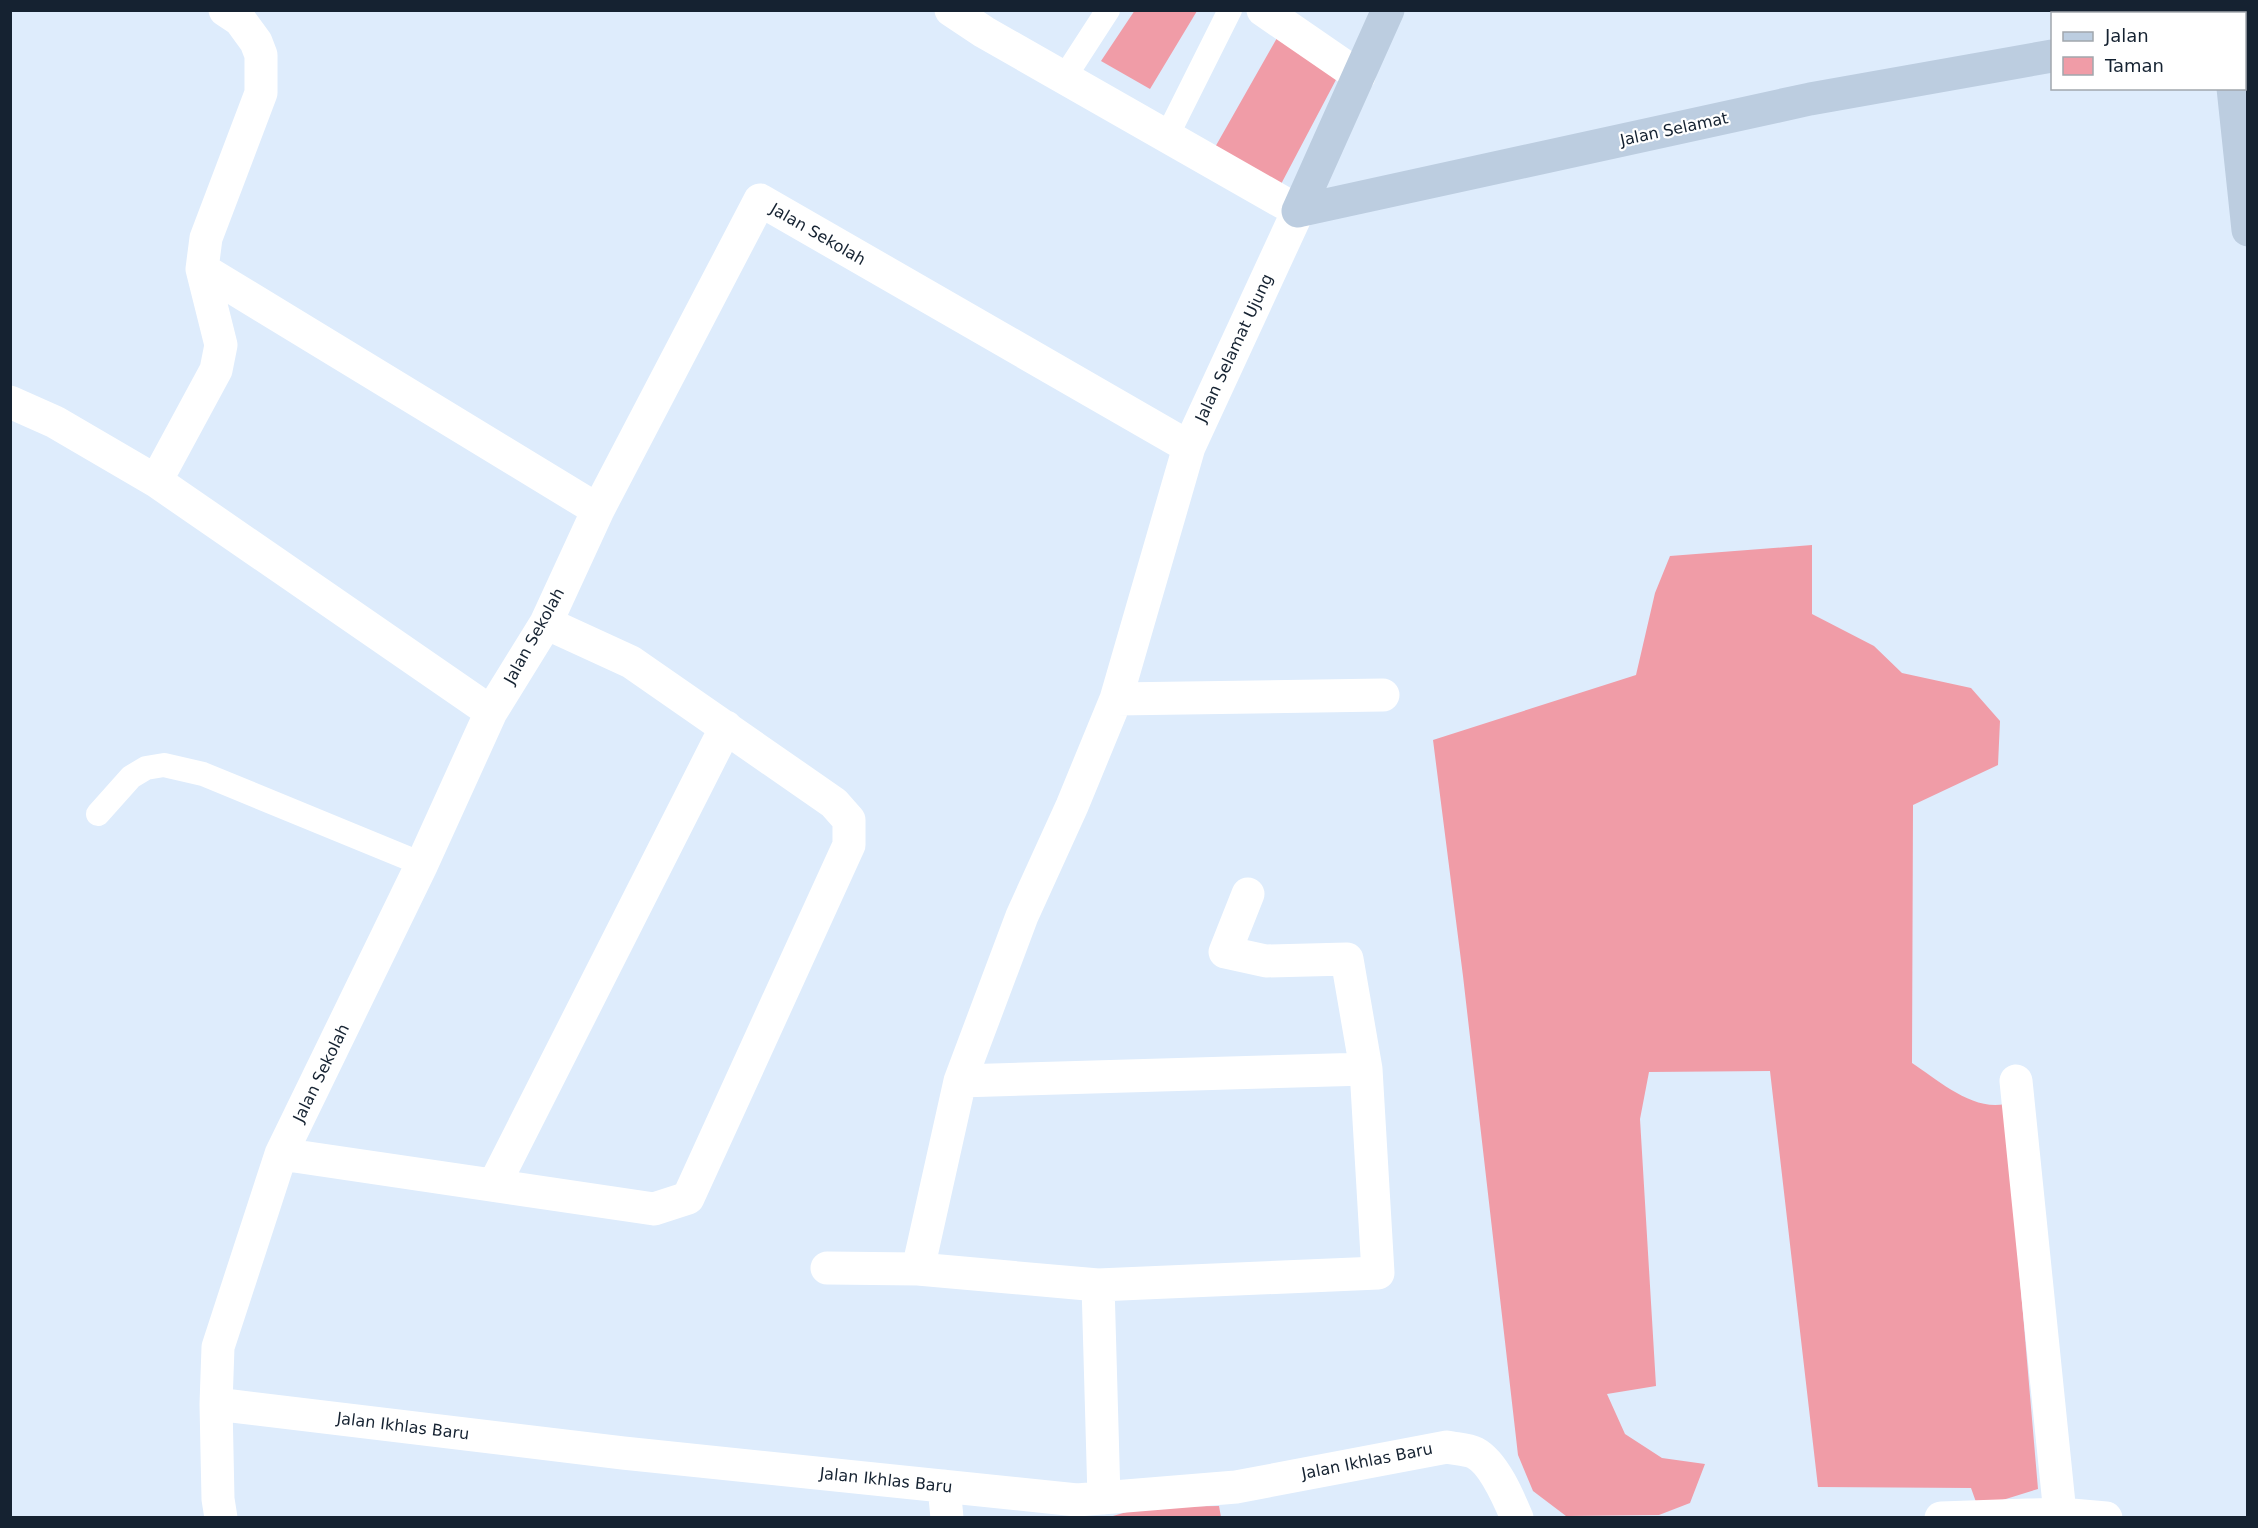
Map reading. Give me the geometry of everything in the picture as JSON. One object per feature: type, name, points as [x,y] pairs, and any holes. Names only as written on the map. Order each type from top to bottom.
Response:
[{"type":"street","points":[[156,481],[216,370],[221,345],[202,269],[206,238],[261,93],[261,55],[256,42],[240,20],[225,10]]},
{"type":"street","points":[[951,10],[984,32],[1298,210]]},
{"type":"street","points":[[1263,10],[1359,76]]},
{"type":"street","name":"Jalan Selamat Ujung","points":[[918,1269],[960,1081],[1022,915],[1072,806],[1116,699],[1189,447],[1388,10]]},
{"type":"street","name":"Jalan Selamat","points":[[1298,210],[1810,99],[2051,56]]},
{"type":"street","points":[[2234,90],[2247,230]]},
{"type":"street","name":"Jalan Sekolah","points":[[220,1518],[216,1404],[218,1347],[281,1154],[422,864],[491,712],[546,622],[598,510],[760,200],[1189,447]]},
{"type":"street","points":[[202,269],[598,510]]},
{"type":"street","points":[[10,402],[55,422],[156,481],[491,712]]},
{"type":"street","points":[[281,1154],[654,1209],[688,1198],[849,846],[849,820],[834,803],[631,662],[546,622]]},
{"type":"street","points":[[1116,699],[1383,695]]},
{"type":"street","points":[[494,1185],[726,727]]},
{"type":"street","points":[[827,1268],[918,1269],[1098,1285],[1378,1273],[1366,1069],[1347,959],[1266,961],[1226,952],[1248,894]]},
{"type":"street","points":[[960,1081],[1366,1069]]},
{"type":"street","points":[[2016,1081],[2060,1514]]},
{"type":"street","points":[[1098,1285],[1104,1498]]},
{"type":"street","name":"Jalan Ikhlas Baru","points":[[216,1404],[635,1454],[945,1502],[1077,1500],[1236,1487],[1447,1447],[1475,1453],[1487,1464],[1504,1490],[1517,1518]]},
{"type":"street","points":[[1941,1518],[2060,1514],[2106,1518]]},
{"type":"lane","points":[[1064,78],[1108,10]]},
{"type":"lane","points":[[1167,136],[1230,10]]},
{"type":"lane","points":[[98,814],[131,777],[146,768],[164,765],[203,774],[422,864]]},
{"type":"green space","points":[[1135,10],[1197,11],[1150,89],[1101,61]]},
{"type":"green space","points":[[1277,38],[1338,76],[1280,186],[1214,149]]},
{"type":"green space","points":[[1812,545],[1812,614],[1874,646],[1902,673],[1971,688],[2000,721],[1998,765],[1913,805],[1912,1063],[1968,1099],[1993,1105],[2005,1104],[2038,1489],[1993,1503],[1976,1502],[1971,1488],[1818,1487],[1770,1071],[1649,1072],[1640,1119],[1656,1386],[1607,1394],[1625,1434],[1662,1458],[1705,1464],[1690,1503],[1659,1515],[1566,1516],[1533,1491],[1518,1455],[1463,976],[1433,740],[1636,675],[1655,593],[1670,556]]},
{"type":"green space","points":[[1219,1506],[1221,1517],[1106,1518],[1144,1507]]}]
